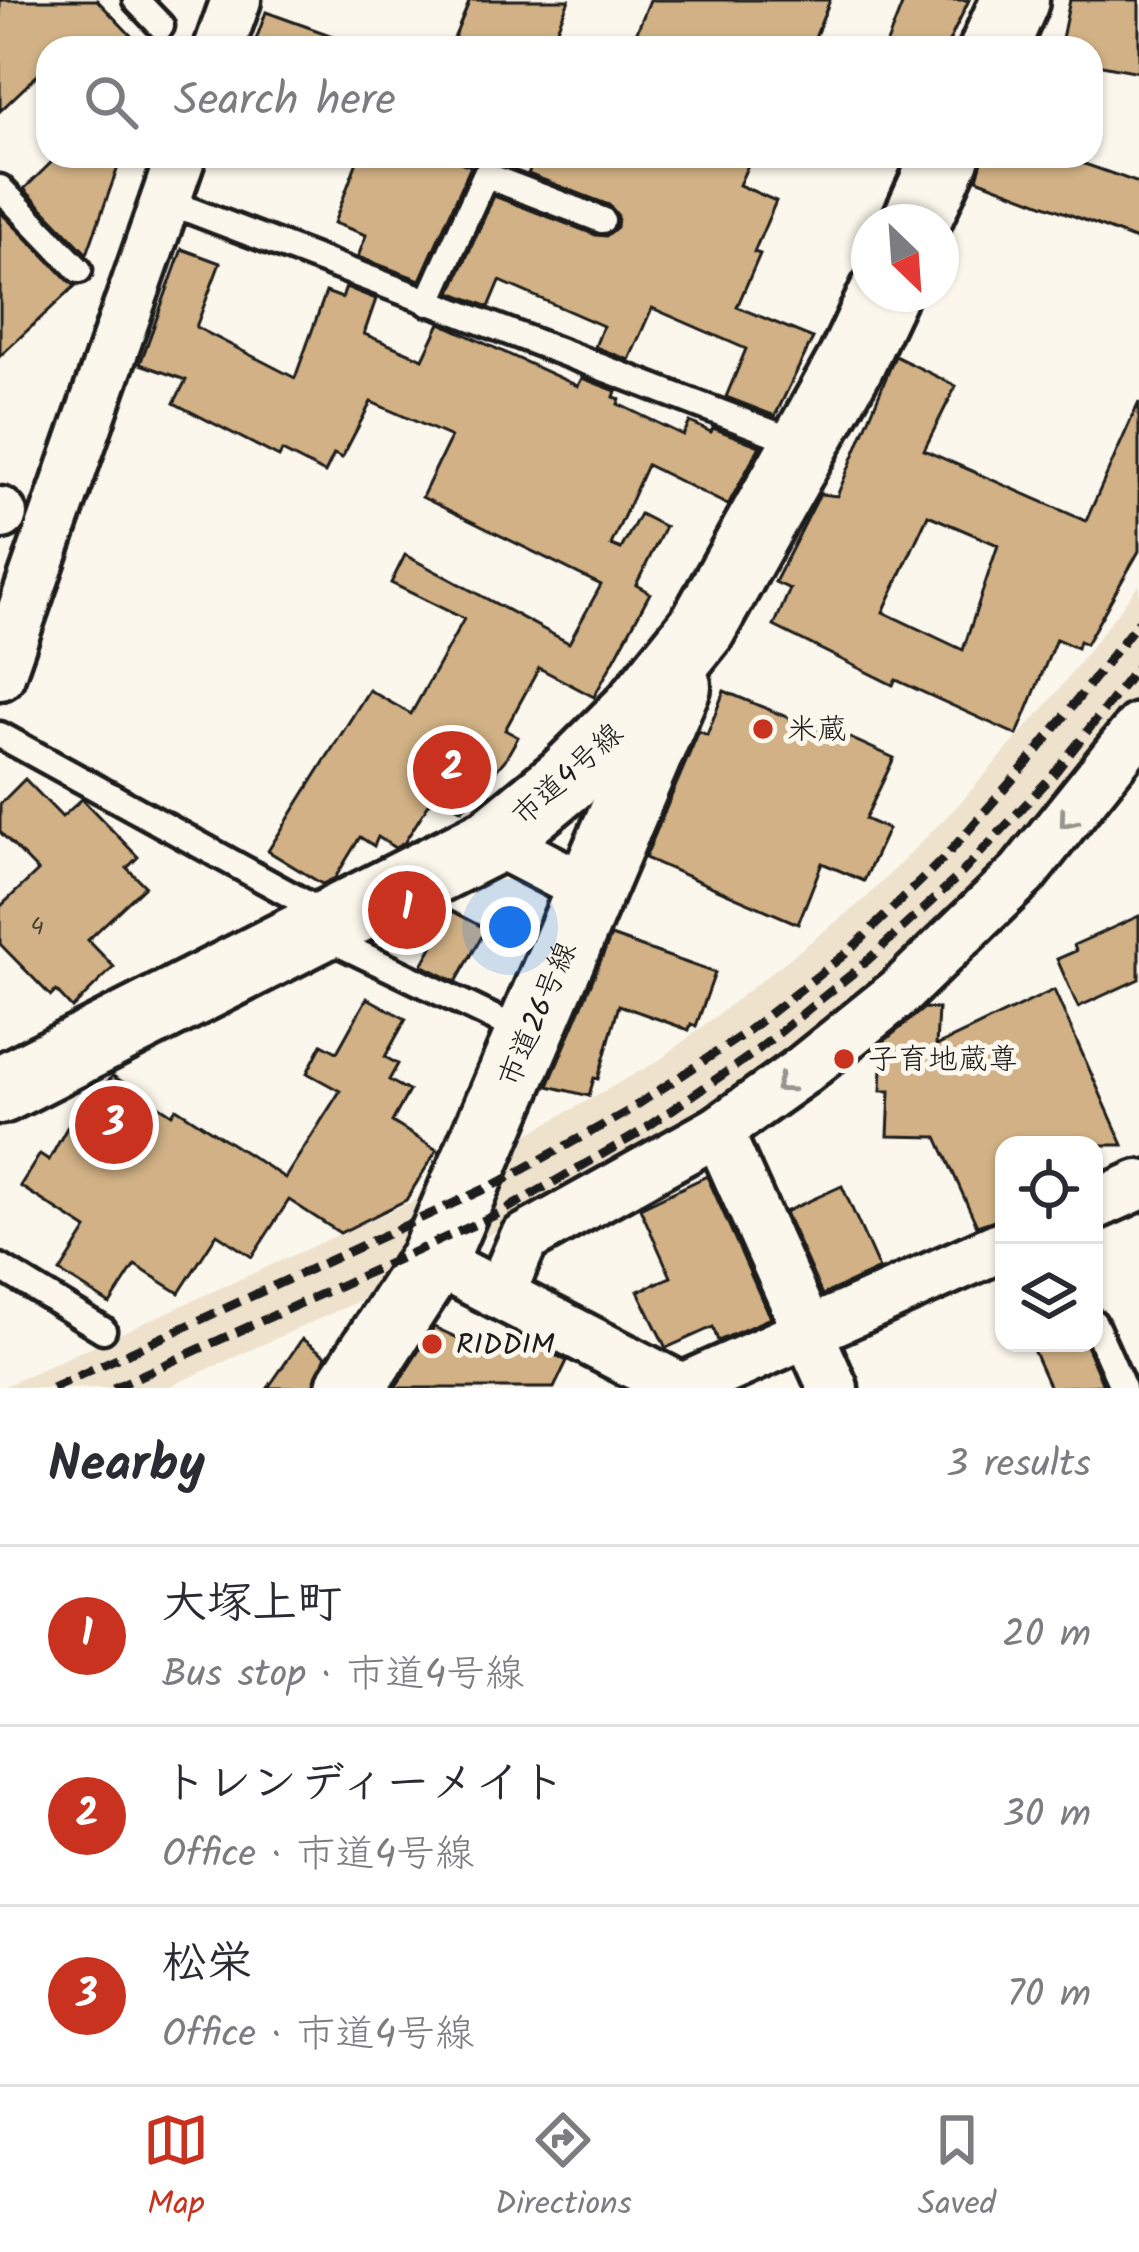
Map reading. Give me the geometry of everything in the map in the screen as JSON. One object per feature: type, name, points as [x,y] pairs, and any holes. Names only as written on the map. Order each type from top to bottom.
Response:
[{"type":"street","points":[[223,36],[236,0]]},
{"type":"street","points":[[999,36],[1015,0]]},
{"type":"street","points":[[0,675],[178,168]]},
{"type":"street","points":[[924,204],[941,168]]},
{"type":"street","name":"市道4号線","points":[[0,1090],[493,840],[566,779],[636,710],[702,628],[875,312]]},
{"type":"street","name":"市道26号線","points":[[350,1388],[433,1259],[702,628]]},
{"type":"street","points":[[500,1294],[524,1239],[718,1131],[900,992],[1022,874],[1139,728]]},
{"type":"street","points":[[493,840],[591,891]]},
{"type":"street","points":[[718,1131],[833,1388]]},
{"type":"street","points":[[1103,1201],[1139,1185]]},
{"type":"street","points":[[433,1259],[682,1388],[995,1249]]},
{"type":"lane","points":[[136,0],[161,26]]},
{"type":"lane","points":[[428,303],[485,175],[602,220]]},
{"type":"lane","points":[[0,188],[79,270]]},
{"type":"lane","points":[[166,201],[805,445]]},
{"type":"lane","points":[[0,735],[325,926],[527,1034]]},
{"type":"lane","points":[[0,1267],[103,1330]]},
{"type":"lane","points":[[1103,1343],[1123,1388]]},
{"type":"shaded area","points":[[1139,584],[1139,708],[1016,854],[913,951],[817,1032],[701,1118],[579,1191],[467,1245],[502,1149],[661,1059],[865,899],[960,803],[1054,696]]},
{"type":"shaded area","points":[[428,1194],[394,1285],[166,1388],[0,1388]]},
{"type":"building","points":[[0,0],[97,0],[132,36],[36,36],[36,76],[0,111]]},
{"type":"building","points":[[470,0],[569,0],[554,36],[455,36]]},
{"type":"building","points":[[650,0],[830,0],[816,36],[635,36]]},
{"type":"building","points":[[904,0],[969,0],[952,36],[890,36]]},
{"type":"building","points":[[1070,0],[1139,0],[1139,72],[1103,65],[1103,36],[1062,36]]},
{"type":"building","points":[[266,12],[333,36],[257,36]]},
{"type":"building","points":[[46,168],[118,168],[87,254],[24,189]]},
{"type":"building","points":[[355,168],[470,168],[420,280],[358,257],[366,235],[334,223]]},
{"type":"building","points":[[531,168],[747,168],[739,185],[776,201],[737,307],[813,338],[775,416],[726,397],[746,349],[652,308],[629,360],[595,347],[603,326],[500,281],[489,307],[451,292],[494,196],[596,235],[606,236],[617,227],[618,216],[609,205],[528,174]]},
{"type":"building","points":[[980,168],[1096,168],[1139,183],[1139,241],[977,179]]},
{"type":"building","points":[[0,212],[75,286],[0,356]]},
{"type":"building","points":[[182,249],[220,263],[196,327],[295,378],[326,292],[342,298],[346,287],[376,299],[364,334],[423,359],[440,323],[578,386],[582,378],[616,391],[618,404],[683,435],[690,422],[760,446],[728,505],[647,465],[611,545],[621,549],[640,514],[665,527],[636,585],[650,593],[594,697],[539,668],[505,730],[518,737],[505,760],[462,810],[435,794],[404,843],[395,848],[378,837],[374,846],[360,837],[335,878],[322,884],[268,851],[369,690],[411,714],[464,619],[391,583],[405,555],[569,643],[601,585],[422,497],[451,437],[371,402],[342,458],[334,454],[325,473],[282,451],[279,457],[174,403],[186,380],[140,364]]},
{"type":"building","points":[[895,356],[956,386],[924,450],[1086,521],[1139,402],[1139,551],[1086,644],[1079,641],[1077,648],[1056,639],[1017,735],[896,680],[893,685],[774,626],[790,589],[775,582],[820,494],[837,496]],"holes":[[[928,515],[998,545],[963,650],[883,612]]]},
{"type":"building","points":[[724,691],[894,758],[865,819],[888,829],[864,881],[822,863],[798,924],[645,858],[699,731],[707,735]]},
{"type":"building","points":[[25,779],[62,817],[82,799],[138,857],[127,868],[145,886],[88,940],[114,967],[72,1008],[56,991],[51,996],[0,944],[0,907],[38,871],[0,832],[0,804]]},
{"type":"building","points":[[452,911],[486,929],[456,982],[422,965]]},
{"type":"building","points":[[1139,916],[1139,979],[1078,1007],[1057,959],[1076,951],[1074,945]]},
{"type":"building","points":[[611,936],[715,973],[696,1026],[691,1024],[689,1030],[619,1005],[589,1096],[548,1086]]},
{"type":"building","points":[[1054,990],[1123,1145],[1103,1145],[1103,1136],[995,1136],[995,1220],[977,1226],[937,1137],[888,1136],[890,1091],[881,1091],[883,1042],[924,1008],[938,1009],[936,1046]]},
{"type":"building","points":[[367,998],[406,1019],[385,1057],[398,1064],[389,1080],[409,1091],[392,1122],[437,1150],[406,1200],[340,1233],[289,1200],[252,1257],[217,1234],[179,1293],[135,1265],[110,1304],[60,1272],[87,1229],[20,1186],[40,1154],[49,1160],[74,1115],[113,1076],[172,1114],[176,1108],[285,1178],[340,1091],[307,1073],[322,1044],[337,1052]]},
{"type":"building","points":[[707,1176],[770,1318],[718,1341],[713,1327],[666,1348],[638,1291],[671,1277],[640,1208]]},
{"type":"building","points":[[842,1186],[879,1269],[822,1295],[785,1212]]},
{"type":"building","points":[[434,1327],[475,1346],[480,1334],[500,1344],[506,1332],[567,1361],[554,1388],[395,1388]]},
{"type":"building","points":[[302,1339],[326,1356],[313,1388],[268,1388]]},
{"type":"building","points":[[1034,1352],[1089,1352],[1103,1385],[1050,1388]]},
{"type":"railway","points":[[52,1388],[502,1181],[625,1113],[744,1034],[849,951],[946,856],[1035,754],[1139,621]]},
{"type":"railway","points":[[113,1388],[500,1213],[634,1136],[754,1053],[858,969],[959,876],[1053,775],[1139,665]]},
{"type":"place","name":"米蔵","points":[[763,729]]},
{"type":"place","name":"トレンディーメイト","points":[[452,770]]},
{"type":"place","name":"大塚上町","points":[[407,910]]},
{"type":"place","name":"子育地蔵尊","points":[[844,1059]]},
{"type":"place","name":"松栄","points":[[114,1125]]},
{"type":"place","name":"RIDDIM","points":[[432,1344]]}]
